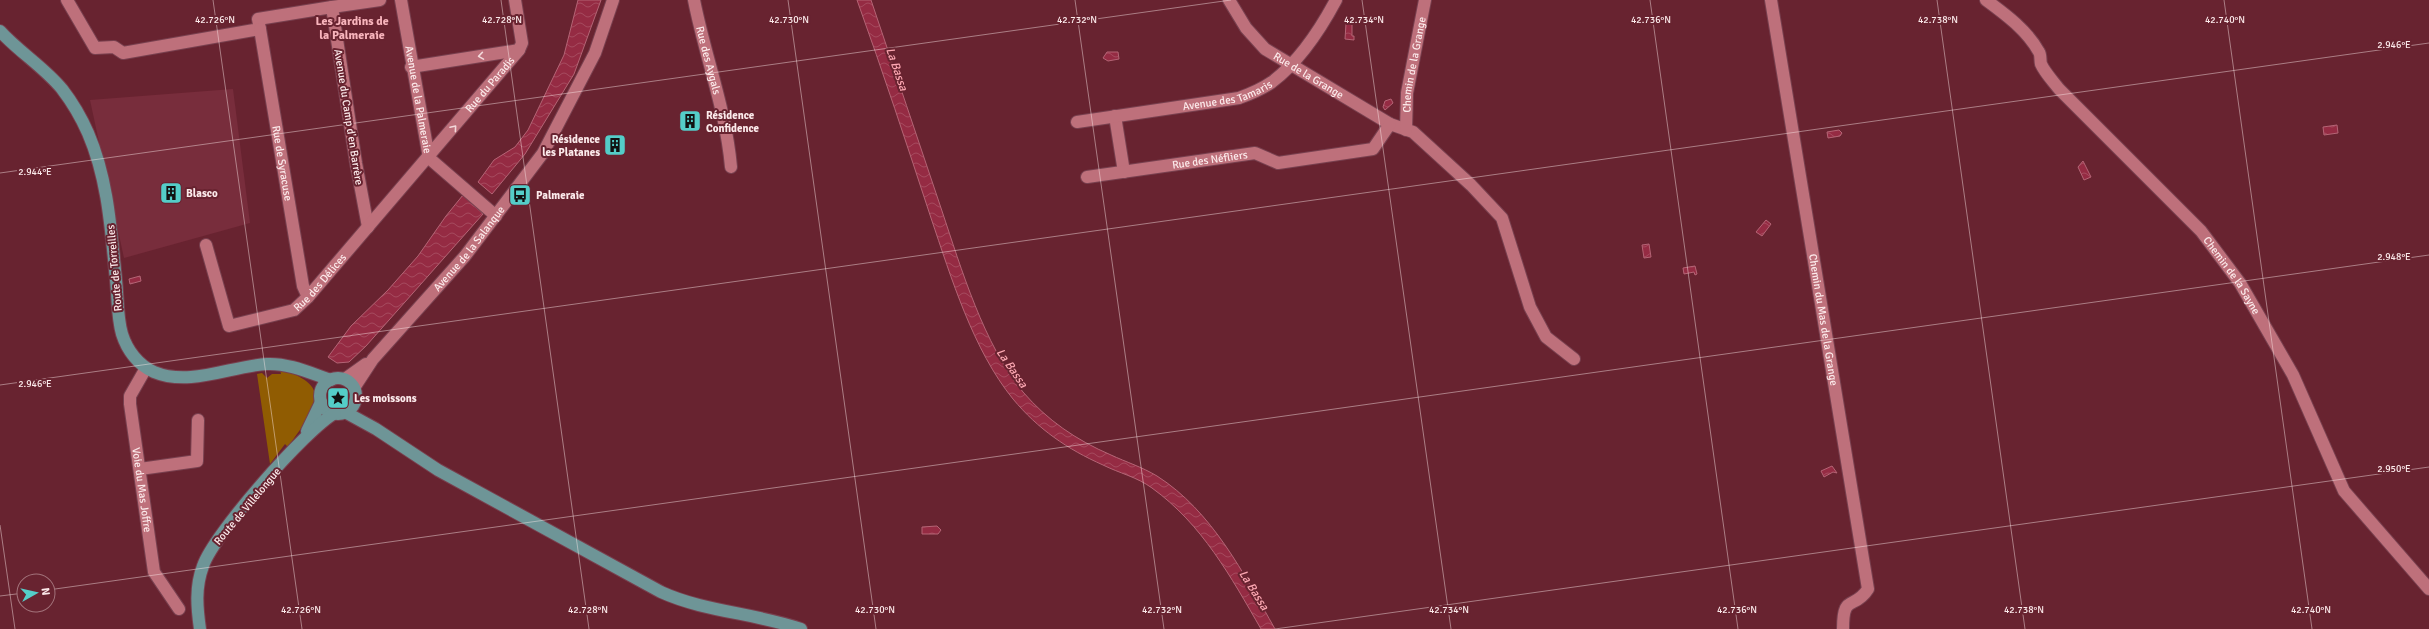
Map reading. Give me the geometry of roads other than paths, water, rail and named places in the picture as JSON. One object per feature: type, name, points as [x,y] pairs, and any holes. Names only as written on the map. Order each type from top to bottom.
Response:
[{"type":"main road","name":"Route de Torreilles","points":[[0,31],[62,88],[78,112],[88,133],[98,159],[110,221],[119,321],[122,334],[132,355],[146,368],[162,375],[180,378],[266,364],[292,366],[327,384]]},
{"type":"main road","points":[[376,429],[354,402],[354,388],[345,379],[327,384],[321,402],[326,409],[340,413],[376,429],[438,470],[661,592],[681,601],[774,619],[801,629]]},
{"type":"main road","name":"Route de Villelongue","points":[[200,629],[197,590],[203,565],[222,534],[305,436],[321,402]]},
{"type":"main road","points":[[340,413],[354,402]]},
{"type":"main road","name":"Route de Villelongue","points":[[305,436],[340,413]]},
{"type":"street","points":[[67,0],[95,48],[114,47],[123,53],[260,29],[258,19],[380,0]]},
{"type":"street","name":"Avenue de la Palmeraie","points":[[401,0],[411,67],[428,158],[496,216]]},
{"type":"street","name":"Rue du Paradis","points":[[428,158],[519,50],[522,43],[515,0]]},
{"type":"street","name":"Avenue de la Salanque","points":[[354,388],[373,359],[465,256],[543,153],[595,53],[613,0]]},
{"type":"street","name":"Rue des Aygals","points":[[694,0],[701,34],[728,133],[731,167]]},
{"type":"street","name":"Rue de la Grange","points":[[1229,0],[1246,28],[1265,49],[1390,124],[1413,132],[1471,185],[1502,218],[1530,307],[1546,337],[1574,359]]},
{"type":"street","name":"Avenue des Tamaris","points":[[1077,122],[1239,98],[1272,82],[1290,65],[1321,29],[1336,0]]},
{"type":"street","name":"Chemin de la Grange","points":[[1406,130],[1407,93],[1425,0]]},
{"type":"street","name":"Chemin du Mas de la Grange","points":[[1771,0],[1868,589],[1864,596],[1848,604],[1843,611],[1843,629]]},
{"type":"street","name":"Chemin de la Sayne","points":[[1986,0],[2010,19],[2030,39],[2040,53],[2041,63],[2046,72],[2059,89],[2201,231],[2240,283],[2293,375],[2344,491],[2429,589]]},
{"type":"street","name":"Avenue du Camp d'en Barrère","points":[[332,8],[356,164],[368,227]]},
{"type":"street","name":"Rue de Syracuse","points":[[260,29],[303,286],[308,297]]},
{"type":"street","points":[[411,67],[519,50]]},
{"type":"street","points":[[1115,116],[1124,172]]},
{"type":"street","name":"Rue des Néfliers","points":[[1087,178],[1255,153],[1278,163],[1373,149],[1390,124]]},
{"type":"street","name":"Rue des Délices","points":[[206,244],[229,326],[294,310],[308,297],[428,158]]},
{"type":"street","name":"Avenue de la Salanque","points":[[345,379],[373,359]]},
{"type":"street","name":"Voie du Mas Joffre","points":[[146,368],[130,396],[154,572],[179,609]]},
{"type":"street","points":[[140,469],[197,461],[198,420]]},
{"type":"water","points":[[578,0],[601,0],[574,74],[525,154],[492,194],[478,182],[494,160],[515,147],[528,130],[564,55]]},
{"type":"water","points":[[857,0],[871,0],[957,257],[985,329],[1009,373],[1023,392],[1042,412],[1074,436],[1117,458],[1140,467],[1157,476],[1177,490],[1210,525],[1225,545],[1239,566],[1275,629],[1261,629],[1214,552],[1201,535],[1170,502],[1146,484],[1090,459],[1065,445],[1033,420],[1013,399],[999,380],[975,336],[955,288],[886,81]]},
{"type":"water","points":[[1346,24],[1352,24],[1352,36],[1354,36],[1354,40],[1345,39]]},
{"type":"water","points":[[1107,52],[1118,52],[1119,59],[1108,61],[1103,58]]},
{"type":"water","points":[[1391,99],[1393,103],[1385,110],[1383,107],[1385,101]]},
{"type":"water","points":[[2337,125],[2338,133],[2324,135],[2323,127]]},
{"type":"water","points":[[1839,130],[1842,133],[1840,136],[1828,138],[1827,132]]},
{"type":"water","points":[[2083,161],[2091,177],[2084,180],[2078,167]]},
{"type":"water","points":[[463,195],[483,214],[366,346],[349,362],[337,363],[328,357],[351,326],[388,290],[418,256],[446,216]]},
{"type":"water","points":[[1766,220],[1771,224],[1762,236],[1756,232]]},
{"type":"water","points":[[1649,244],[1651,257],[1644,258],[1642,245]]},
{"type":"water","points":[[1695,266],[1697,274],[1695,275],[1694,272],[1684,274],[1683,268]]},
{"type":"water","points":[[140,276],[141,281],[130,284],[129,279]]},
{"type":"water","points":[[1832,466],[1837,473],[1833,472],[1824,477],[1821,471]]},
{"type":"water","points":[[937,526],[941,530],[938,534],[922,534],[922,527]]},
{"type":"place","name":"Résidence Confidence","points":[[690,121]]},
{"type":"place","name":"Résidence les Platanes","points":[[615,145]]},
{"type":"place","name":"Blasco","points":[[171,193]]},
{"type":"place","name":"Palmeraie","points":[[520,195]]},
{"type":"place","name":"Les moissons","points":[[338,398]]},
{"type":"district","name":"Les Jardins de la Palmeraie","points":[[352,28]]},
{"type":"water label","name":"La Bassa","points":[[897,69]]},
{"type":"water label","name":"La Bassa","points":[[1012,368]]},
{"type":"water label","name":"La Bassa","points":[[1254,590]]}]
